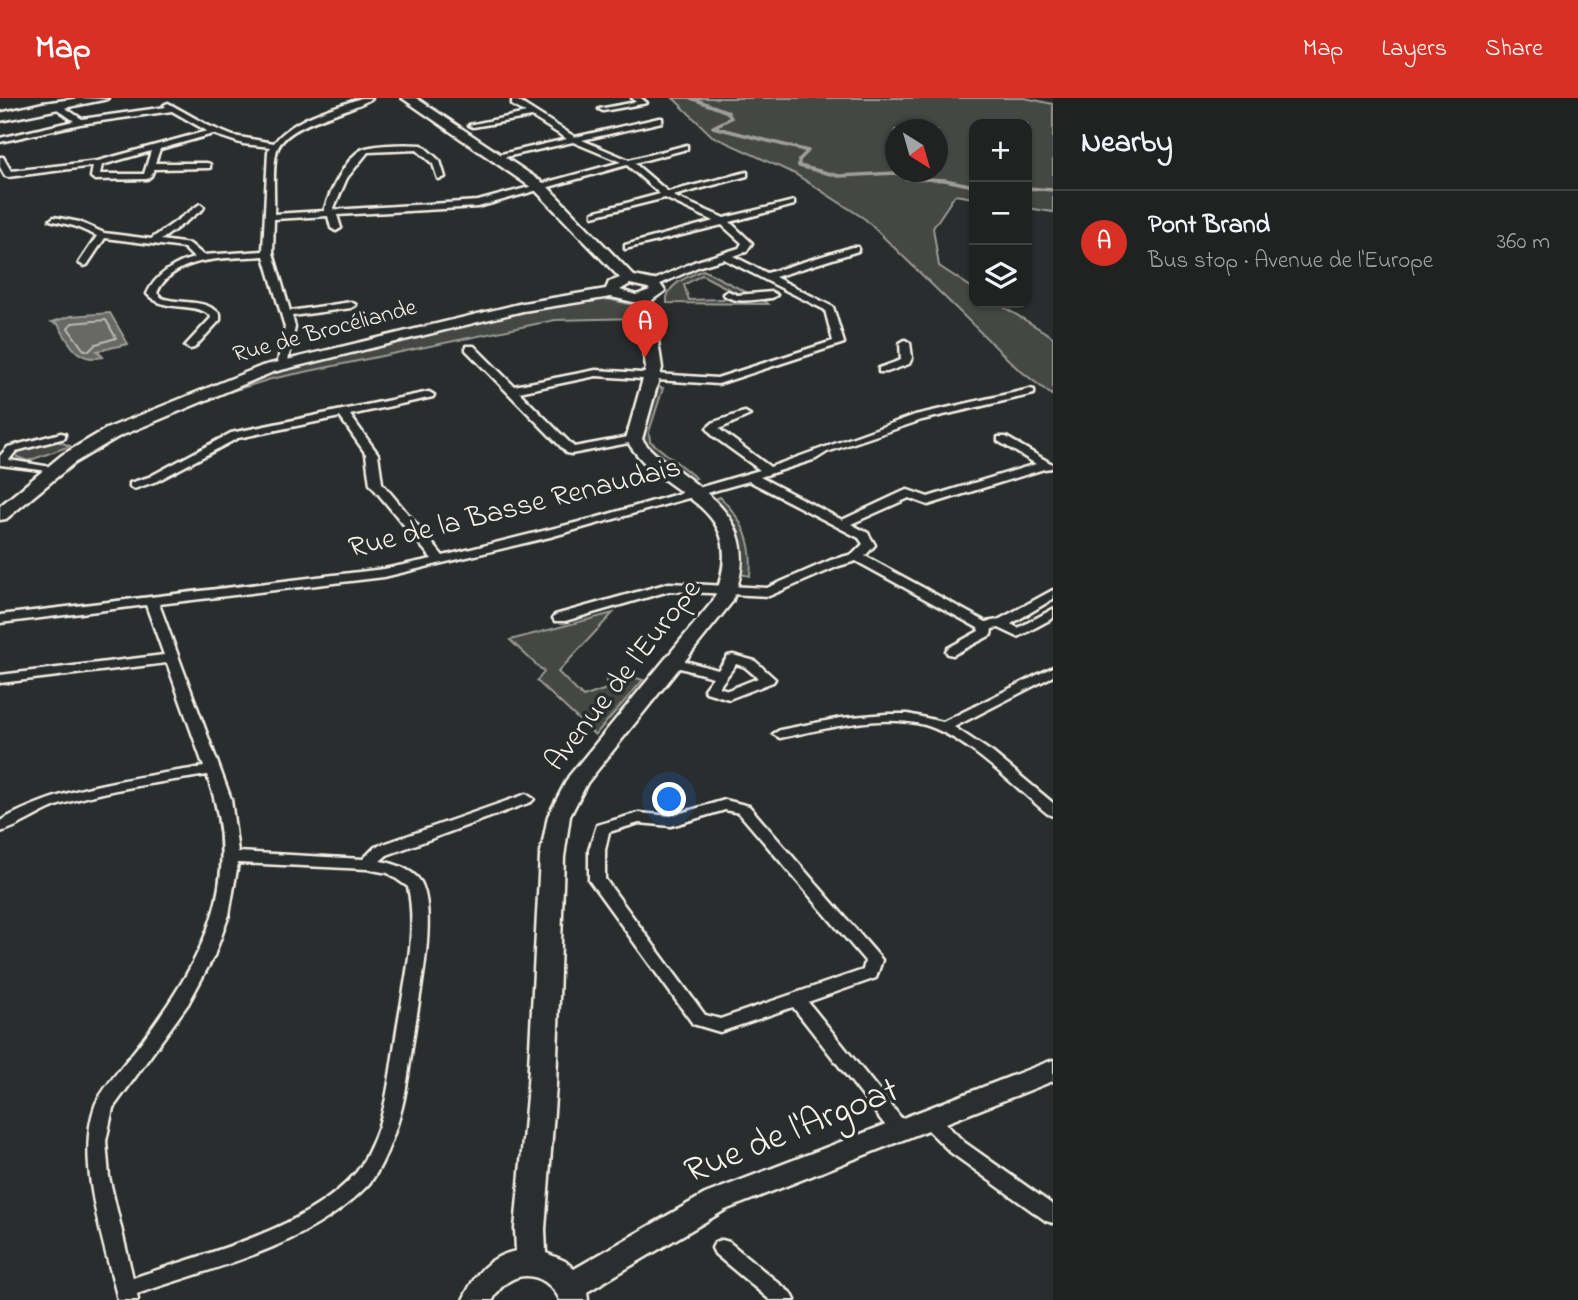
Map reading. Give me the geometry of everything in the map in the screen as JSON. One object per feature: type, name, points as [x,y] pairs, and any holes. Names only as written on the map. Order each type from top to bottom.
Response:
[{"type":"street","points":[[2,117],[103,98]]},
{"type":"street","points":[[285,364],[283,361],[290,331],[288,314],[268,253],[270,161],[275,145],[300,125],[368,98]]},
{"type":"street","points":[[408,98],[540,187],[629,280],[648,291]]},
{"type":"street","points":[[603,109],[643,103],[636,98]]},
{"type":"street","points":[[514,103],[574,140],[628,162],[667,195],[724,222],[748,247],[648,291],[622,297],[613,292],[614,285],[629,280]]},
{"type":"street","points":[[0,140],[173,104],[212,132],[238,142],[275,145]]},
{"type":"street","points":[[57,106],[80,122]]},
{"type":"street","points":[[473,125],[531,115]]},
{"type":"street","points":[[506,162],[574,140],[659,120]]},
{"type":"street","points":[[1,161],[8,174],[98,163],[212,132]]},
{"type":"street","points":[[336,228],[328,211],[333,194],[351,164],[366,150],[419,147],[436,163],[442,177]]},
{"type":"street","points":[[268,217],[478,204],[684,147]]},
{"type":"street","points":[[98,163],[95,177],[147,176],[156,148]]},
{"type":"street","points":[[506,162],[508,174],[520,192],[560,208]]},
{"type":"street","points":[[151,166],[207,165]]},
{"type":"street","points":[[596,214],[744,174]]},
{"type":"street","points":[[628,247],[791,203]]},
{"type":"street","points":[[153,241],[200,207]]},
{"type":"street","points":[[54,220],[75,224],[102,235],[187,246],[200,257]]},
{"type":"street","points":[[84,262],[102,235]]},
{"type":"street","points":[[767,276],[855,250]]},
{"type":"street","points":[[190,346],[216,318],[215,314],[204,307],[160,301],[152,292],[178,266],[200,257],[268,253]]},
{"type":"street","points":[[512,390],[596,373],[718,381],[839,343],[830,309],[726,256]]},
{"type":"street","points":[[470,348],[571,451],[634,439],[652,377],[648,291]]},
{"type":"street","name":"Rue de Brocéliande","points":[[0,515],[53,470],[89,445],[142,418],[285,364],[523,307],[613,292]]},
{"type":"street","points":[[728,294],[735,298],[772,295]]},
{"type":"street","points":[[288,314],[351,304]]},
{"type":"street","points":[[883,370],[905,362],[905,343]]},
{"type":"street","name":"Rue de la Basse Renaudais","points":[[0,619],[384,573],[634,512],[769,471],[919,417],[1030,392]]},
{"type":"street","points":[[134,485],[153,479],[235,435],[429,395]]},
{"type":"street","points":[[343,413],[372,454],[376,484],[440,560]]},
{"type":"street","points":[[745,415],[713,428],[717,434],[769,471]]},
{"type":"street","points":[[0,462],[12,449],[61,436]]},
{"type":"street","name":"Avenue de l'Europe","points":[[532,1262],[530,1229],[542,1085],[555,831],[570,791],[730,588],[734,563],[731,536],[720,517],[696,493],[641,450],[634,439]]},
{"type":"street","points":[[1002,439],[1049,466]]},
{"type":"street","points":[[0,462],[53,470]]},
{"type":"street","points":[[842,524],[908,494],[928,501],[1049,466]]},
{"type":"street","points":[[560,618],[669,587],[769,592],[835,563],[857,557],[869,545],[864,536],[751,477]]},
{"type":"street","points":[[857,557],[984,626],[1001,624],[1053,594]]},
{"type":"street","points":[[151,601],[223,799],[231,857],[220,915],[206,956],[182,1000],[104,1106],[97,1141],[99,1177],[127,1294],[277,1237],[337,1203],[362,1180],[383,1140],[393,1107],[418,951],[419,902],[415,885],[392,868],[367,864],[231,857]]},
{"type":"street","points":[[1001,624],[1018,633],[1053,613]]},
{"type":"street","points":[[953,651],[986,632],[984,626]]},
{"type":"street","points":[[0,679],[172,658]]},
{"type":"street","points":[[674,662],[721,675]]},
{"type":"street","points":[[944,727],[1053,671]]},
{"type":"street","points":[[780,734],[855,720],[916,719],[944,727],[980,751],[1053,811]]},
{"type":"street","points":[[0,827],[29,810],[68,795],[211,770]]},
{"type":"street","points":[[367,864],[380,851],[526,799]]},
{"type":"street","points":[[725,805],[744,809],[874,960],[870,974],[796,999],[720,1026],[699,1020],[597,880],[597,850],[602,829],[639,818],[671,821],[725,805]]},
{"type":"street","points":[[796,999],[899,1129]]},
{"type":"street","name":"Rue de l'Argoat","points":[[572,1293],[681,1218],[715,1202],[1053,1070]]},
{"type":"street","points":[[928,1118],[957,1147],[1053,1215]]},
{"type":"street","points":[[722,1248],[785,1300]]},
{"type":"street","points":[[478,1300],[490,1275],[517,1263],[532,1262],[548,1266],[561,1274],[572,1293]]},
{"type":"shaded area","points":[[673,98],[1025,98],[1053,104],[1053,212],[1032,209],[1032,119],[969,119],[969,197],[955,195],[933,228],[939,266],[969,286],[969,308],[1005,308],[1053,337],[1053,396],[1017,368],[865,219],[795,174],[712,136]]},
{"type":"shaded area","points":[[703,270],[754,296],[744,297],[702,275],[684,285],[689,300],[759,298],[768,304],[667,303],[669,291],[673,286]]},
{"type":"shaded area","points":[[603,298],[634,305],[638,318],[555,320],[271,379],[203,400],[289,366],[527,310]]},
{"type":"shaded area","points":[[655,387],[663,388],[649,432],[650,441],[696,478],[688,481],[642,442],[641,431]]},
{"type":"shaded area","points":[[55,440],[70,446],[28,461],[17,457],[18,451]]},
{"type":"shaded area","points":[[720,497],[735,514],[745,533],[750,553],[750,576],[740,574],[740,552],[736,534],[713,500]]},
{"type":"shaded area","points":[[613,613],[558,672],[583,697],[612,687],[606,681],[624,674],[643,680],[595,735],[537,681],[544,672],[510,640]]},
{"type":"water","points":[[110,313],[128,344],[97,351],[103,357],[87,357],[75,350],[58,324],[52,322],[71,316]]},
{"type":"waterway","points":[[691,98],[728,112]]},
{"type":"waterway","points":[[728,113],[731,118],[713,127],[808,151],[799,160],[799,166],[839,176],[896,173],[906,178],[945,180],[969,185]]},
{"type":"waterway","points":[[1032,188],[1053,190]]},
{"type":"place","name":"Pont Brand","points":[[645,358]]}]
